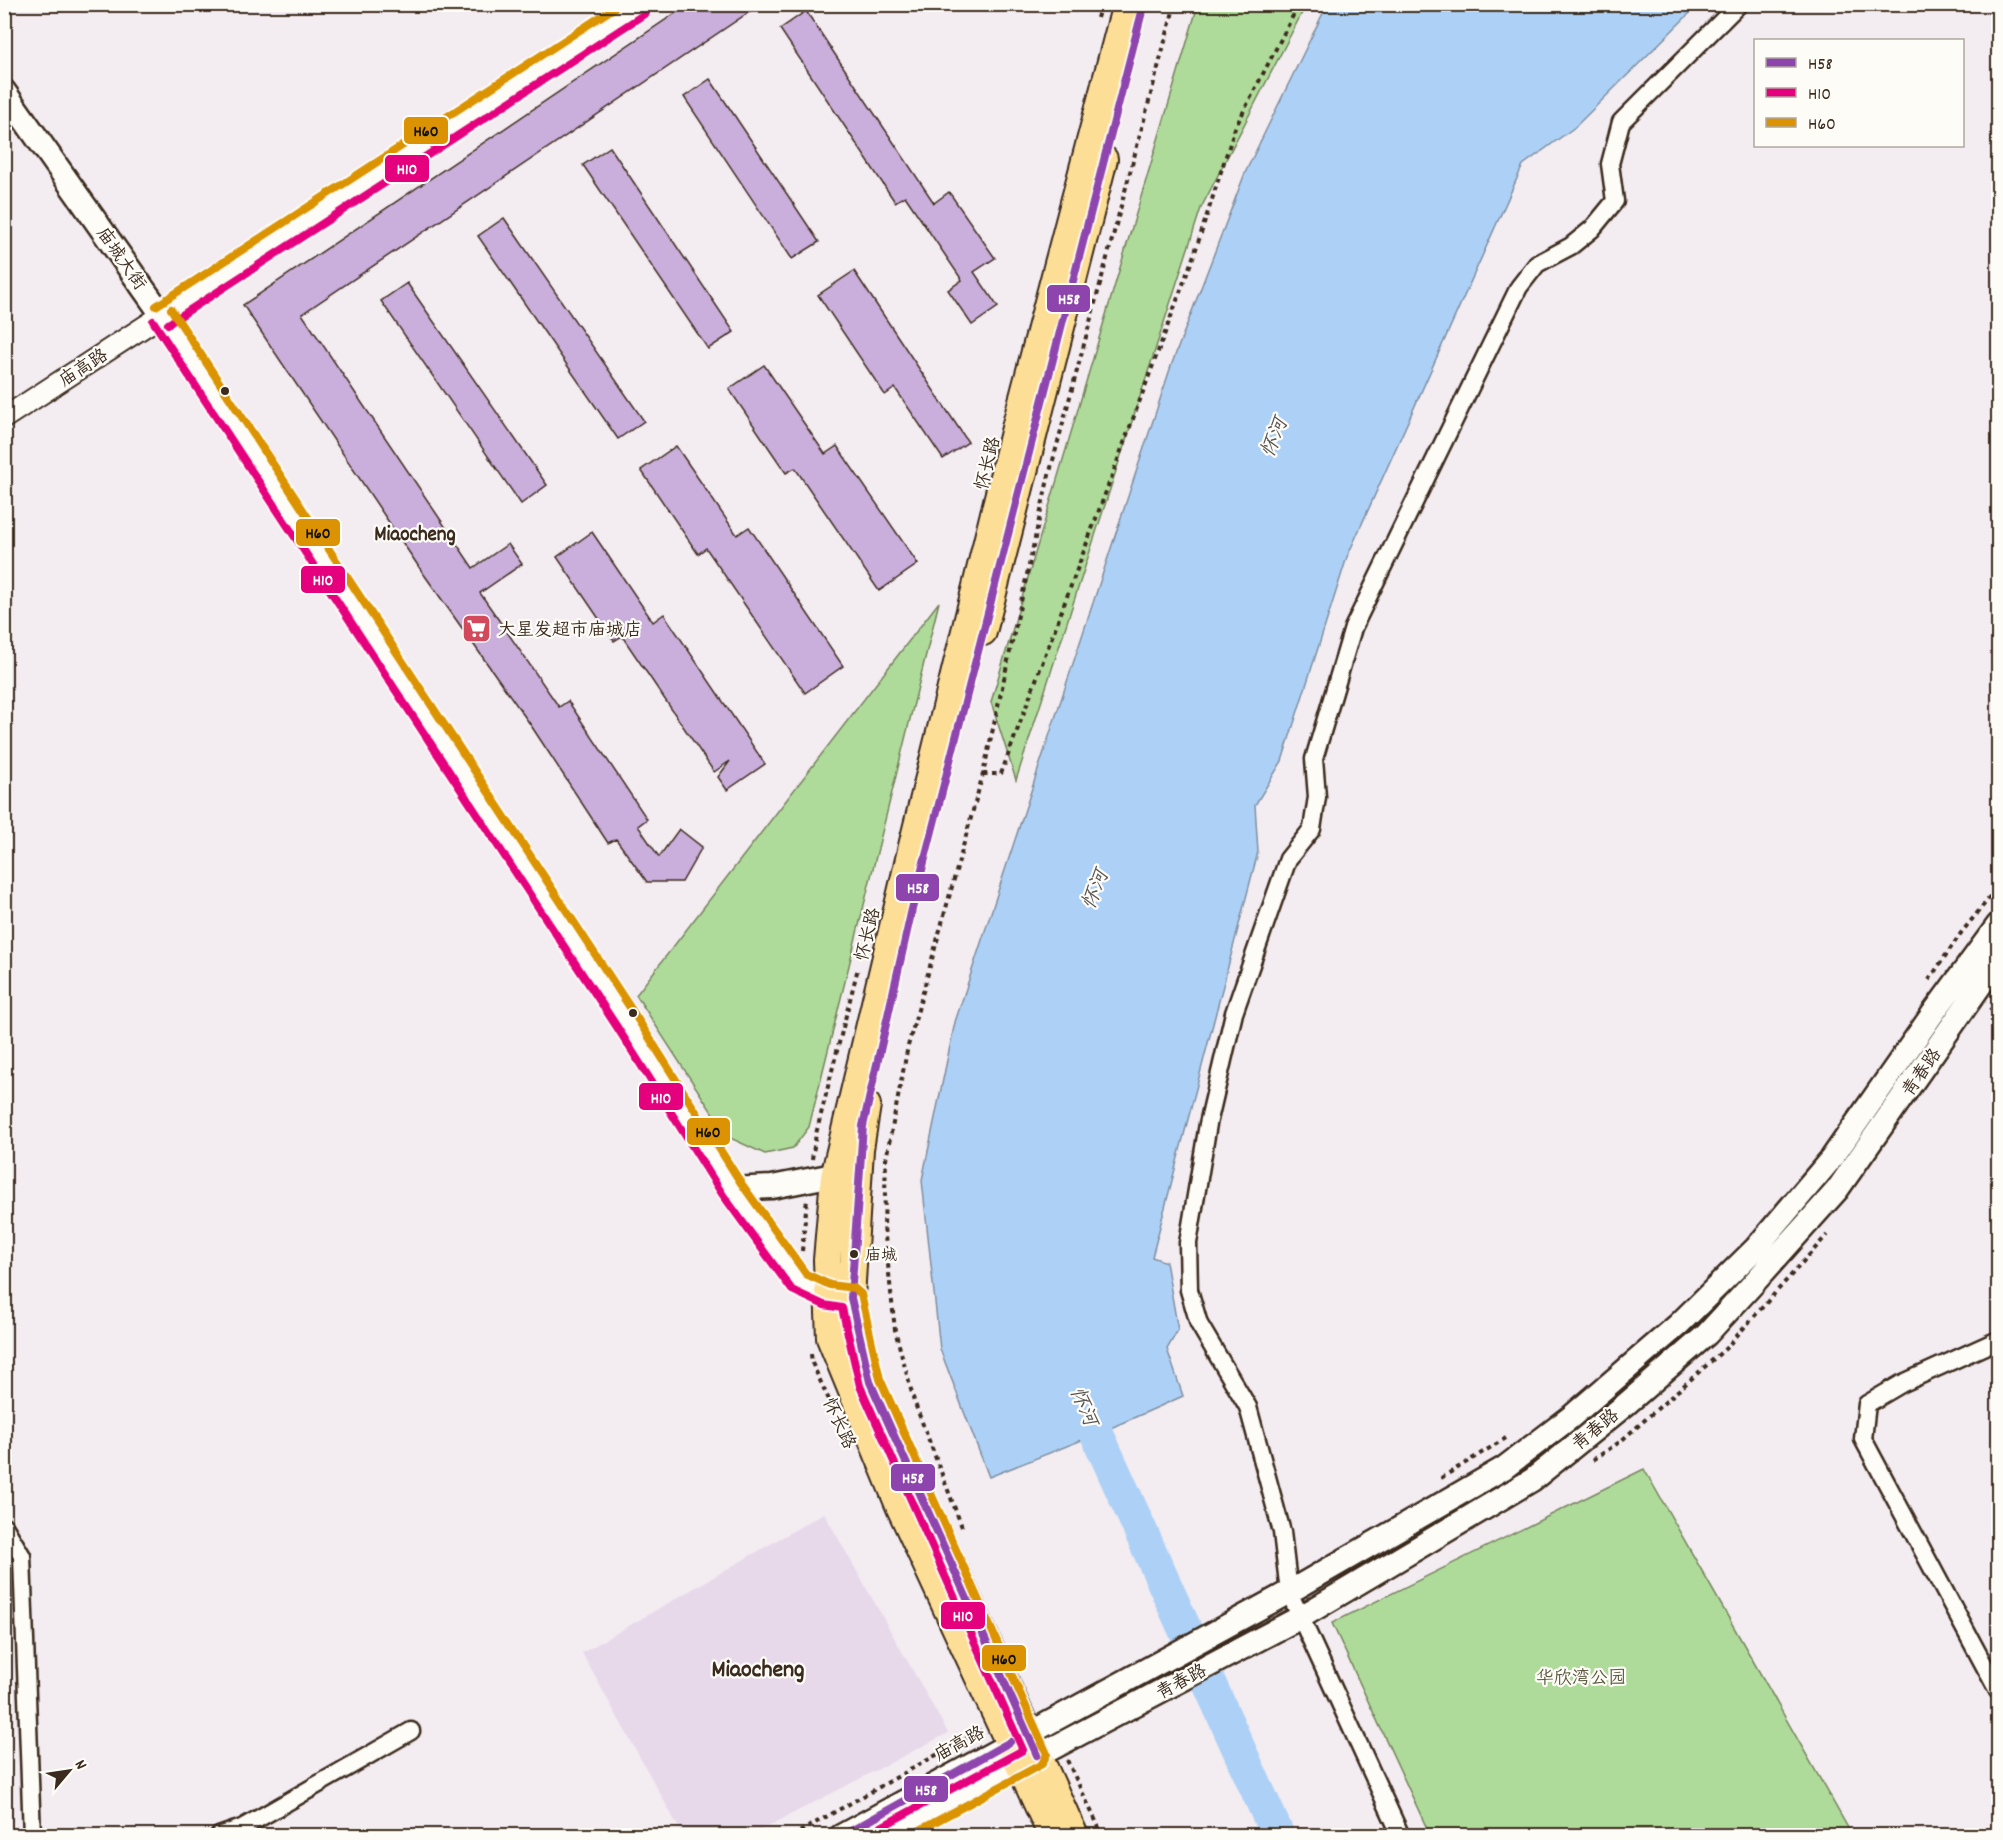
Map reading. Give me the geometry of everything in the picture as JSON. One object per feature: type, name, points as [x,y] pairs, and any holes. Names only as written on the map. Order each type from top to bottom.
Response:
[{"type":"main road","name":"怀长路","points":[[1052,1836],[1010,1738],[870,1382],[839,1296],[821,1178],[1126,4]]},
{"type":"main road","name":"怀长路","points":[[839,1296],[859,1169],[862,1126],[912,909],[1144,4]]},
{"type":"main road","name":"庙城大街","points":[[4,91],[162,315],[619,1011],[732,1190],[799,1282],[839,1296]]},
{"type":"main road","name":"青春路","points":[[1010,1738],[1289,1592],[1504,1468],[1571,1417],[1678,1325],[1756,1248],[1832,1158],[1998,925]]},
{"type":"main road","name":"青春路","points":[[1060,1744],[1301,1617],[1532,1480],[1625,1405],[1707,1334],[1837,1190],[1998,960]]},
{"type":"main road","points":[[732,1190],[772,1187],[859,1169]]},
{"type":"main road","name":"怀长路","points":[[1010,1738],[1076,1836]]},
{"type":"main road","name":"庙高路","points":[[886,1836],[1010,1738]]},
{"type":"main road","name":"庙高路","points":[[841,1836],[1010,1738],[1060,1744]]},
{"type":"street","name":"庙高路","points":[[4,418],[640,4]]},
{"type":"street","points":[[1401,1836],[1289,1592],[1282,1532],[1248,1407],[1199,1324],[1189,1290],[1188,1243],[1208,1124],[1234,1013],[1288,859],[1312,830],[1317,797],[1314,759],[1353,628],[1519,287],[1537,264],[1571,246],[1592,229],[1615,201],[1610,164],[1621,122],[1739,4]]},
{"type":"street","points":[[1998,1340],[1900,1384],[1867,1404],[1863,1439],[1998,1691]]},
{"type":"street","points":[[4,1526],[22,1556],[32,1836]]},
{"type":"street","points":[[219,1836],[242,1828],[411,1731]]},
{"type":"path","points":[[1095,27],[1101,4]]},
{"type":"path","points":[[964,1532],[914,1401],[895,1330],[884,1227],[886,1159],[908,1046],[983,774],[1048,478],[1175,4]]},
{"type":"path","points":[[983,774],[1001,774],[1195,252],[1235,128],[1299,4]]},
{"type":"path","points":[[1928,982],[1960,933],[1998,887]]},
{"type":"path","name":"怀长路","points":[[799,1282],[821,1178],[816,1134],[860,962]]},
{"type":"path","name":"怀长路","points":[[811,1353],[812,1363],[832,1406]]},
{"type":"path","points":[[1434,1482],[1515,1432]]},
{"type":"path","name":"庙高路","points":[[792,1836],[1010,1738]]},
{"type":"path","points":[[1060,1744],[1103,1836]]},
{"type":"shaded area","points":[[824,1513],[948,1733],[751,1835],[683,1835],[582,1653]]},
{"type":"green space","points":[[1198,5],[1306,5],[1201,208],[1016,780],[991,702]]},
{"type":"green space","points":[[939,602],[809,1127],[793,1148],[765,1154],[728,1137],[636,995]]},
{"type":"green space","name":"华欣湾公园","points":[[1644,1469],[1852,1835],[1430,1835],[1332,1623]]},
{"type":"water","points":[[1327,5],[1698,5],[1575,127],[1523,165],[1347,557],[1282,761],[1255,805],[1258,852],[1152,1257],[1166,1262],[1178,1330],[1167,1349],[1183,1396],[1097,1434],[989,1477],[940,1349],[922,1180],[955,1022],[1171,366],[1245,173]]},
{"type":"building","points":[[689,4],[761,4],[302,314],[473,568],[508,544],[522,564],[480,593],[559,707],[568,701],[647,819],[638,826],[659,857],[679,829],[702,847],[682,882],[647,882],[616,839],[608,843],[530,724],[423,573],[243,305]]},
{"type":"building","points":[[806,11],[934,203],[949,192],[995,258],[974,272],[998,307],[972,325],[948,290],[962,280],[905,196],[895,202],[780,29]]},
{"type":"building","points":[[710,79],[819,242],[792,259],[684,97]]},
{"type":"building","points":[[610,147],[734,332],[708,349],[583,165]]},
{"type":"building","points":[[504,218],[644,421],[618,439],[478,236]]},
{"type":"building","points":[[854,271],[968,442],[943,459],[895,388],[885,395],[818,295]]},
{"type":"building","points":[[407,283],[547,485],[521,504],[381,301]]},
{"type":"building","points":[[764,365],[825,454],[837,446],[918,564],[879,591],[795,468],[786,473],[729,389]]},
{"type":"building","points":[[676,446],[737,535],[749,527],[843,666],[805,693],[706,548],[698,554],[641,470]]},
{"type":"building","points":[[592,532],[653,622],[664,614],[765,764],[727,790],[718,777],[730,761],[714,772],[622,636],[614,641],[557,557]]},
{"type":"waterway","name":"怀河","points":[[1078,1392],[1278,1836]]},
{"type":"transit line","name":"H60","points":[[156,306],[620,4]]},
{"type":"transit line","name":"H58","points":[[1037,1755],[870,1382],[851,1298],[863,1126],[912,909],[1144,4]]},
{"type":"transit line","name":"H10","points":[[168,324],[646,13]]},
{"type":"transit line","name":"H60","points":[[171,309],[635,1015],[741,1183],[806,1274],[830,1285],[854,1288],[861,1294],[880,1379],[1047,1754],[1042,1764],[909,1836]]},
{"type":"transit line","name":"H10","points":[[153,321],[617,1027],[723,1195],[792,1290],[824,1305],[842,1308],[860,1386],[1023,1750],[881,1827]]},
{"type":"transit line","name":"H58","points":[[842,1836],[1010,1742]]},
{"type":"place","name":"大星发超市庙城店","points":[[477,629]]},
{"type":"place","name":"庙城","points":[[854,1254]]},
{"type":"district","name":"Miaocheng","points":[[415,533]]},
{"type":"district","name":"Miaocheng","points":[[758,1668]]}]
